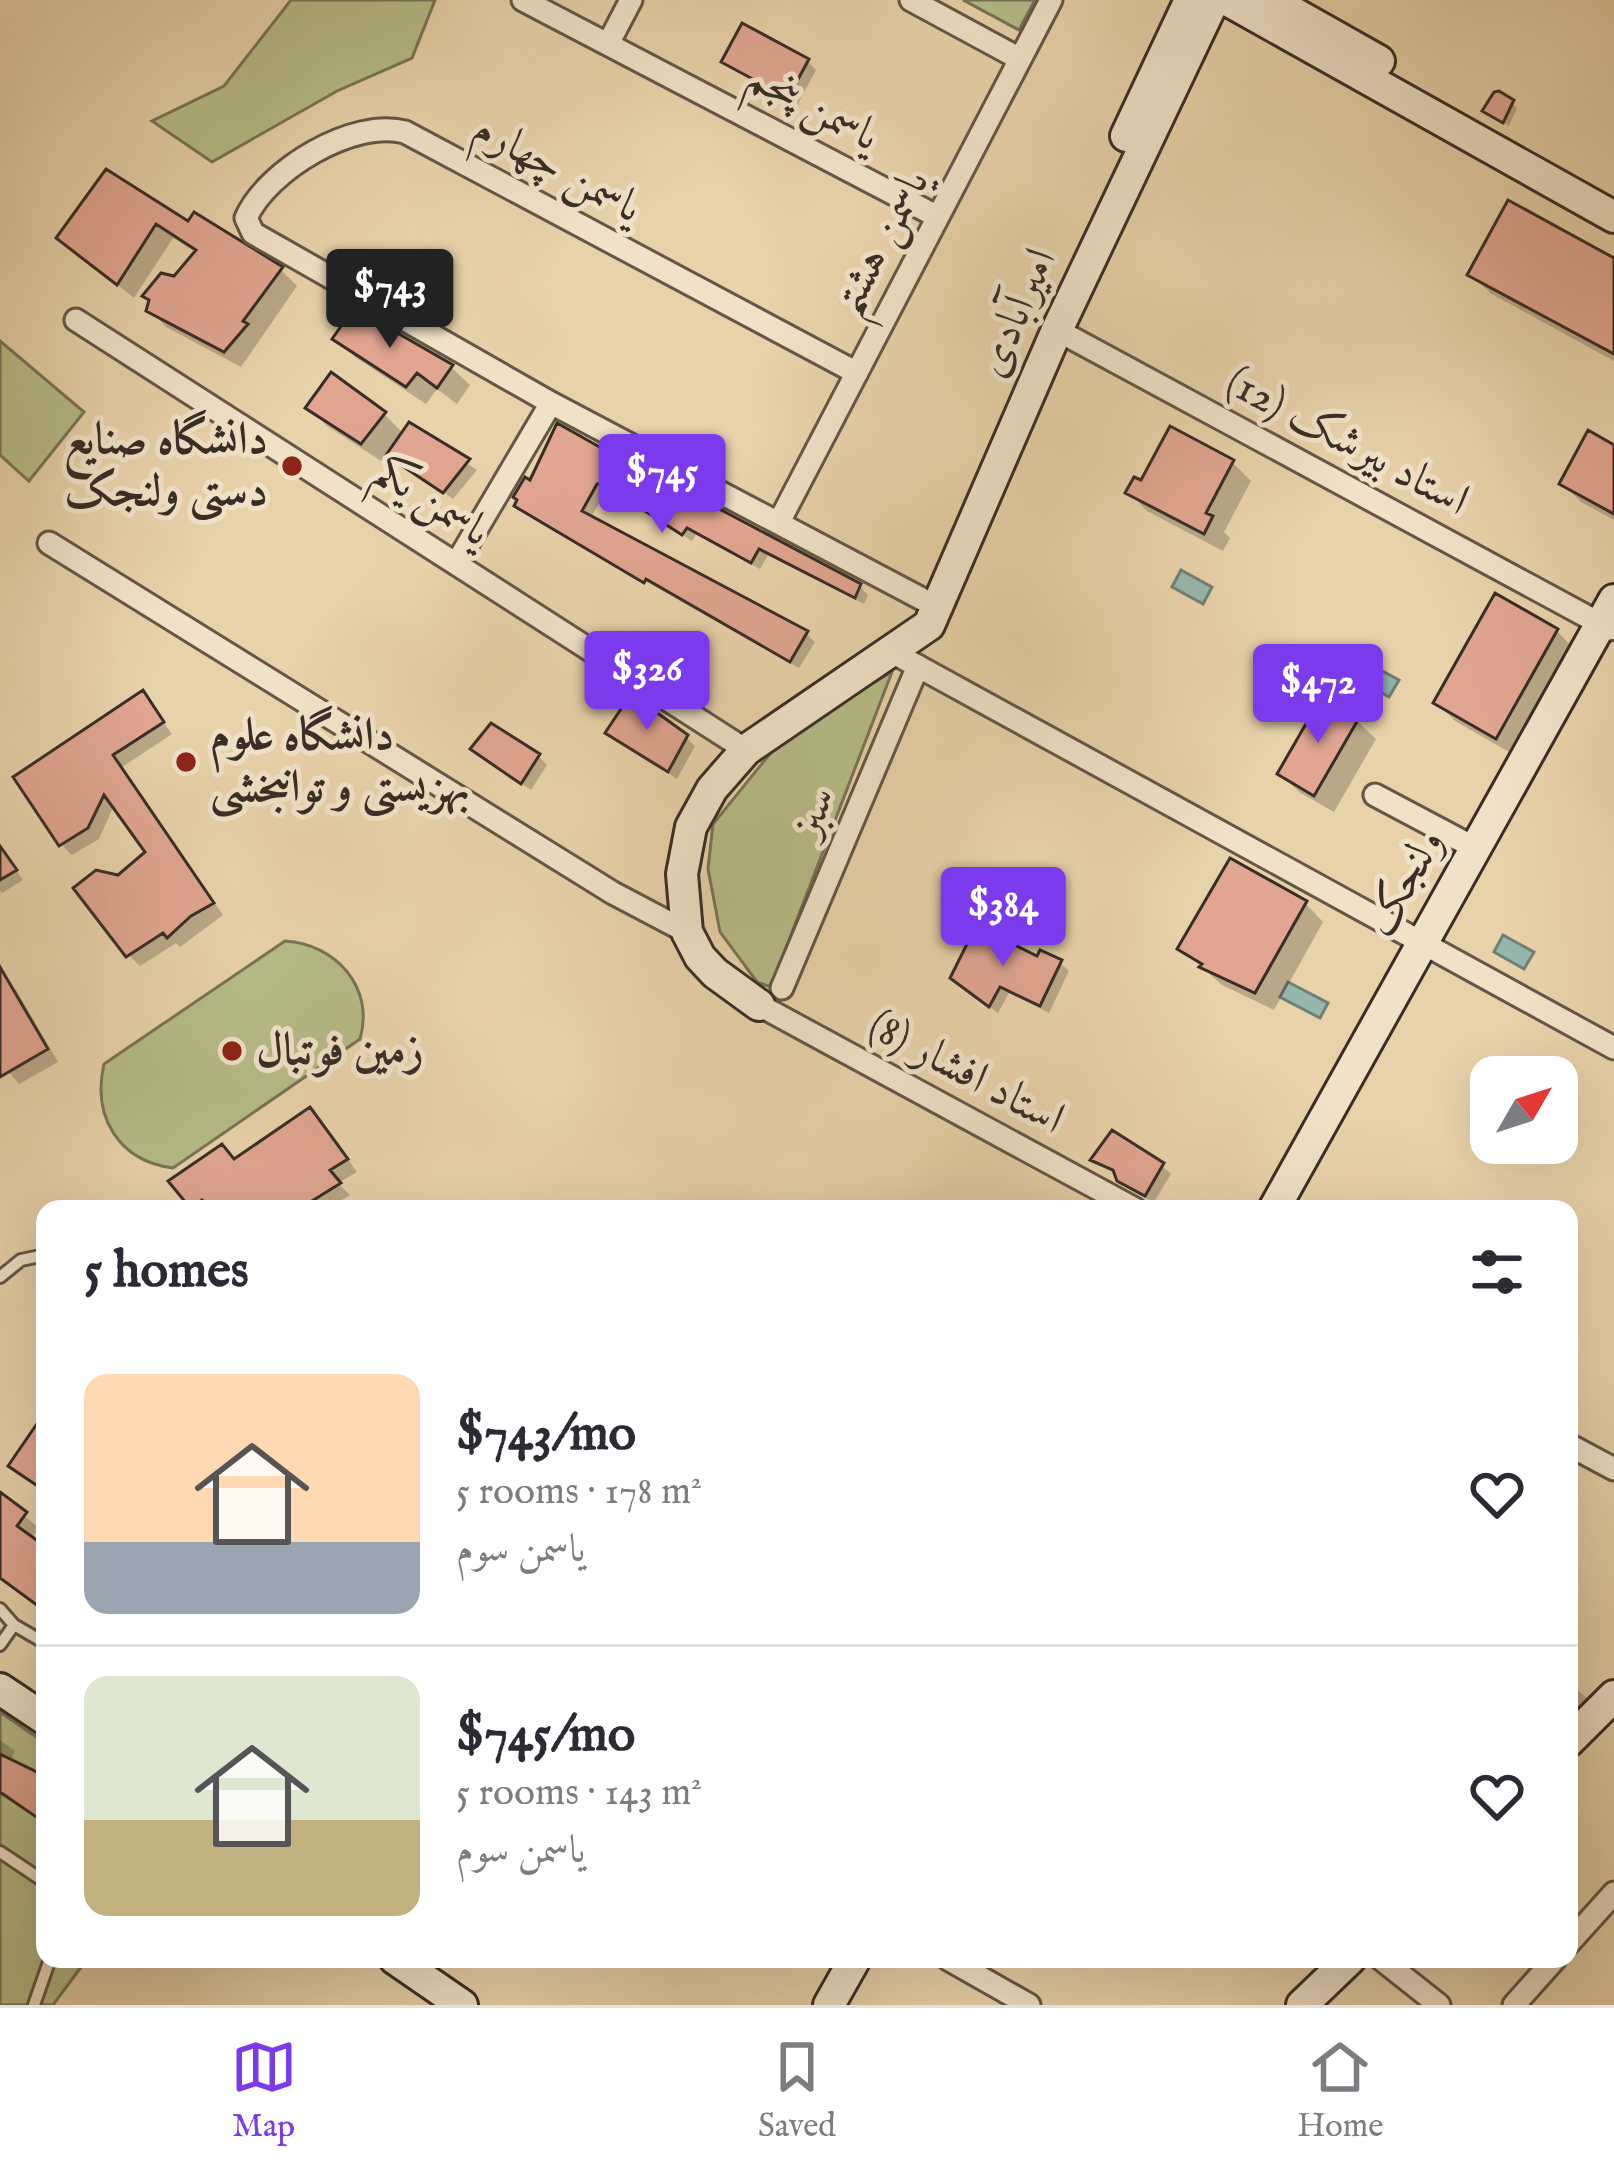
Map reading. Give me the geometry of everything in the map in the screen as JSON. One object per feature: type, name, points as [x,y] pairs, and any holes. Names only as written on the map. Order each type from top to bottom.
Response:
[{"type":"street","name":"یاسمن پنجم","points":[[523,0],[938,217]]},
{"type":"street","points":[[608,44],[632,0]]},
{"type":"street","points":[[911,0],[1020,59]]},
{"type":"street","name":"یاسمن هشتم","points":[[779,522],[1051,0]]},
{"type":"street","name":"امیرآبادی","points":[[687,932],[684,849],[712,789],[746,749],[905,659],[1190,0]]},
{"type":"street","name":"امیرآبادی","points":[[1048,325],[1214,0]]},
{"type":"street","points":[[1227,0],[1614,217]]},
{"type":"street","points":[[1270,0],[1614,195]]},
{"type":"street","name":"یاسمن چهارم","points":[[551,403],[253,232],[246,218],[251,204],[315,150],[368,129],[405,132],[856,374]]},
{"type":"street","name":"یاسمن یکم","points":[[76,320],[746,749]]},
{"type":"street","name":"استاد بیرشک (12)","points":[[1048,325],[1610,618]]},
{"type":"street","points":[[456,564],[551,403],[931,603]]},
{"type":"street","points":[[50,543],[614,892],[687,932],[715,973],[771,996]]},
{"type":"street","name":"ولنجک","points":[[1279,1200],[1475,848],[1610,618]]},
{"type":"street","points":[[905,659],[1614,1048]]},
{"type":"street","name":"سبز","points":[[771,996],[905,659]]},
{"type":"street","points":[[1375,795],[1475,848]]},
{"type":"street","name":"استاد افشار (8)","points":[[771,996],[1120,1200]]},
{"type":"street","points":[[1578,1449],[1614,1469]]},
{"type":"street","points":[[0,1689],[36,1713]]},
{"type":"street","points":[[1578,1732],[1614,1696]]},
{"type":"street","points":[[1578,1933],[1614,1893]]},
{"type":"street","points":[[407,1968],[462,2005]]},
{"type":"street","points":[[829,2005],[849,1968]]},
{"type":"street","points":[[964,1968],[1029,2005]]},
{"type":"street","points":[[1302,2005],[1341,1968]]},
{"type":"street","points":[[1392,1968],[1439,2005]]},
{"type":"street","points":[[1514,2005],[1547,1968]]},
{"type":"lane","points":[[0,1277],[21,1259],[36,1256]]},
{"type":"lane","points":[[0,1609],[14,1625],[36,1638]]},
{"type":"lane","points":[[0,1645],[14,1625]]},
{"type":"lane","points":[[0,1852],[36,1876]]},
{"type":"lane","points":[[34,2005],[47,1968]]},
{"type":"green space","points":[[291,0],[435,0],[412,58],[337,91],[212,162],[152,121],[224,86]]},
{"type":"green space","points":[[963,0],[1035,0],[1019,30]]},
{"type":"green space","points":[[0,341],[84,412],[29,481],[0,455]]},
{"type":"green space","points":[[892,672],[771,987],[757,982],[720,932],[708,869],[713,824],[778,744]]},
{"type":"green space","name":"زمین فوتبال","points":[[285,941],[320,950],[347,972],[362,1003],[360,1039],[173,1168],[137,1156],[113,1133],[106,1118],[101,1083],[104,1064]]},
{"type":"green space","points":[[0,1712],[36,1737],[36,1968],[80,1968],[53,2005],[0,2005]]},
{"type":"water","points":[[1181,570],[1212,587],[1203,604],[1172,587]]},
{"type":"water","points":[[1364,661],[1399,680],[1389,697],[1355,677]]},
{"type":"water","points":[[1503,935],[1534,952],[1524,969],[1494,952]]},
{"type":"water","points":[[1288,982],[1328,1003],[1320,1018],[1280,997]]},
{"type":"building","points":[[742,23],[809,59],[788,98],[721,62]]},
{"type":"building","points":[[1499,91],[1514,100],[1503,123],[1482,111]]},
{"type":"building","points":[[106,169],[188,221],[194,212],[283,267],[243,321],[248,324],[224,352],[146,311],[149,300],[142,296],[161,273],[174,276],[196,250],[156,224],[117,285],[56,238]]},
{"type":"building","points":[[1508,200],[1614,258],[1614,354],[1467,275]]},
{"type":"building","points":[[354,308],[453,365],[437,388],[417,373],[406,387],[332,339]]},
{"type":"building","points":[[331,372],[386,412],[361,444],[305,408]]},
{"type":"building","points":[[409,422],[470,459],[443,493],[386,455]]},
{"type":"building","points":[[557,423],[708,508],[710,504],[861,584],[855,598],[759,549],[751,563],[687,528],[682,535],[597,484],[582,511],[808,631],[790,662],[646,579],[644,583],[514,506],[517,500],[513,497],[525,477],[530,480]]},
{"type":"building","points":[[1170,426],[1234,460],[1206,513],[1213,516],[1204,534],[1125,493],[1134,477],[1141,480]]},
{"type":"building","points":[[1588,430],[1614,445],[1614,514],[1559,484]]},
{"type":"building","points":[[1495,593],[1558,629],[1496,739],[1433,703]]},
{"type":"building","points":[[143,690],[164,722],[113,755],[214,903],[167,938],[163,933],[126,957],[73,888],[96,870],[118,875],[145,852],[104,795],[88,828],[59,846],[13,777]]},
{"type":"building","points":[[631,694],[688,735],[668,772],[605,733]]},
{"type":"building","points":[[1322,696],[1359,718],[1314,796],[1277,774]]},
{"type":"building","points":[[491,723],[540,754],[521,784],[470,749]]},
{"type":"building","points":[[0,846],[17,870],[0,880]]},
{"type":"building","points":[[1230,858],[1307,901],[1255,993],[1199,967],[1202,964],[1177,949]]},
{"type":"building","points":[[976,926],[1037,956],[1040,950],[1062,960],[1040,1006],[1000,987],[989,1007],[950,978]]},
{"type":"building","points":[[0,967],[48,1049],[0,1077]]},
{"type":"building","points":[[310,1107],[348,1159],[330,1170],[341,1183],[314,1200],[184,1200],[168,1181],[222,1144],[234,1159]]},
{"type":"building","points":[[1112,1130],[1164,1163],[1145,1196],[1117,1181],[1113,1170],[1090,1160]]},
{"type":"building","points":[[36,1425],[36,1485],[8,1466]]},
{"type":"building","points":[[0,1492],[27,1512],[17,1526],[36,1540],[36,1604],[0,1578]]},
{"type":"building","points":[[0,1754],[36,1772],[36,1817],[0,1792]]},
{"type":"place","name":"دانشگاه صنایع دستى ولنجک","points":[[292,466]]},
{"type":"place","name":"دانشگاه علوم بهزیستی و توانبخشی","points":[[186,762]]},
{"type":"place","name":"زمین فوتبال","points":[[232,1051]]}]
